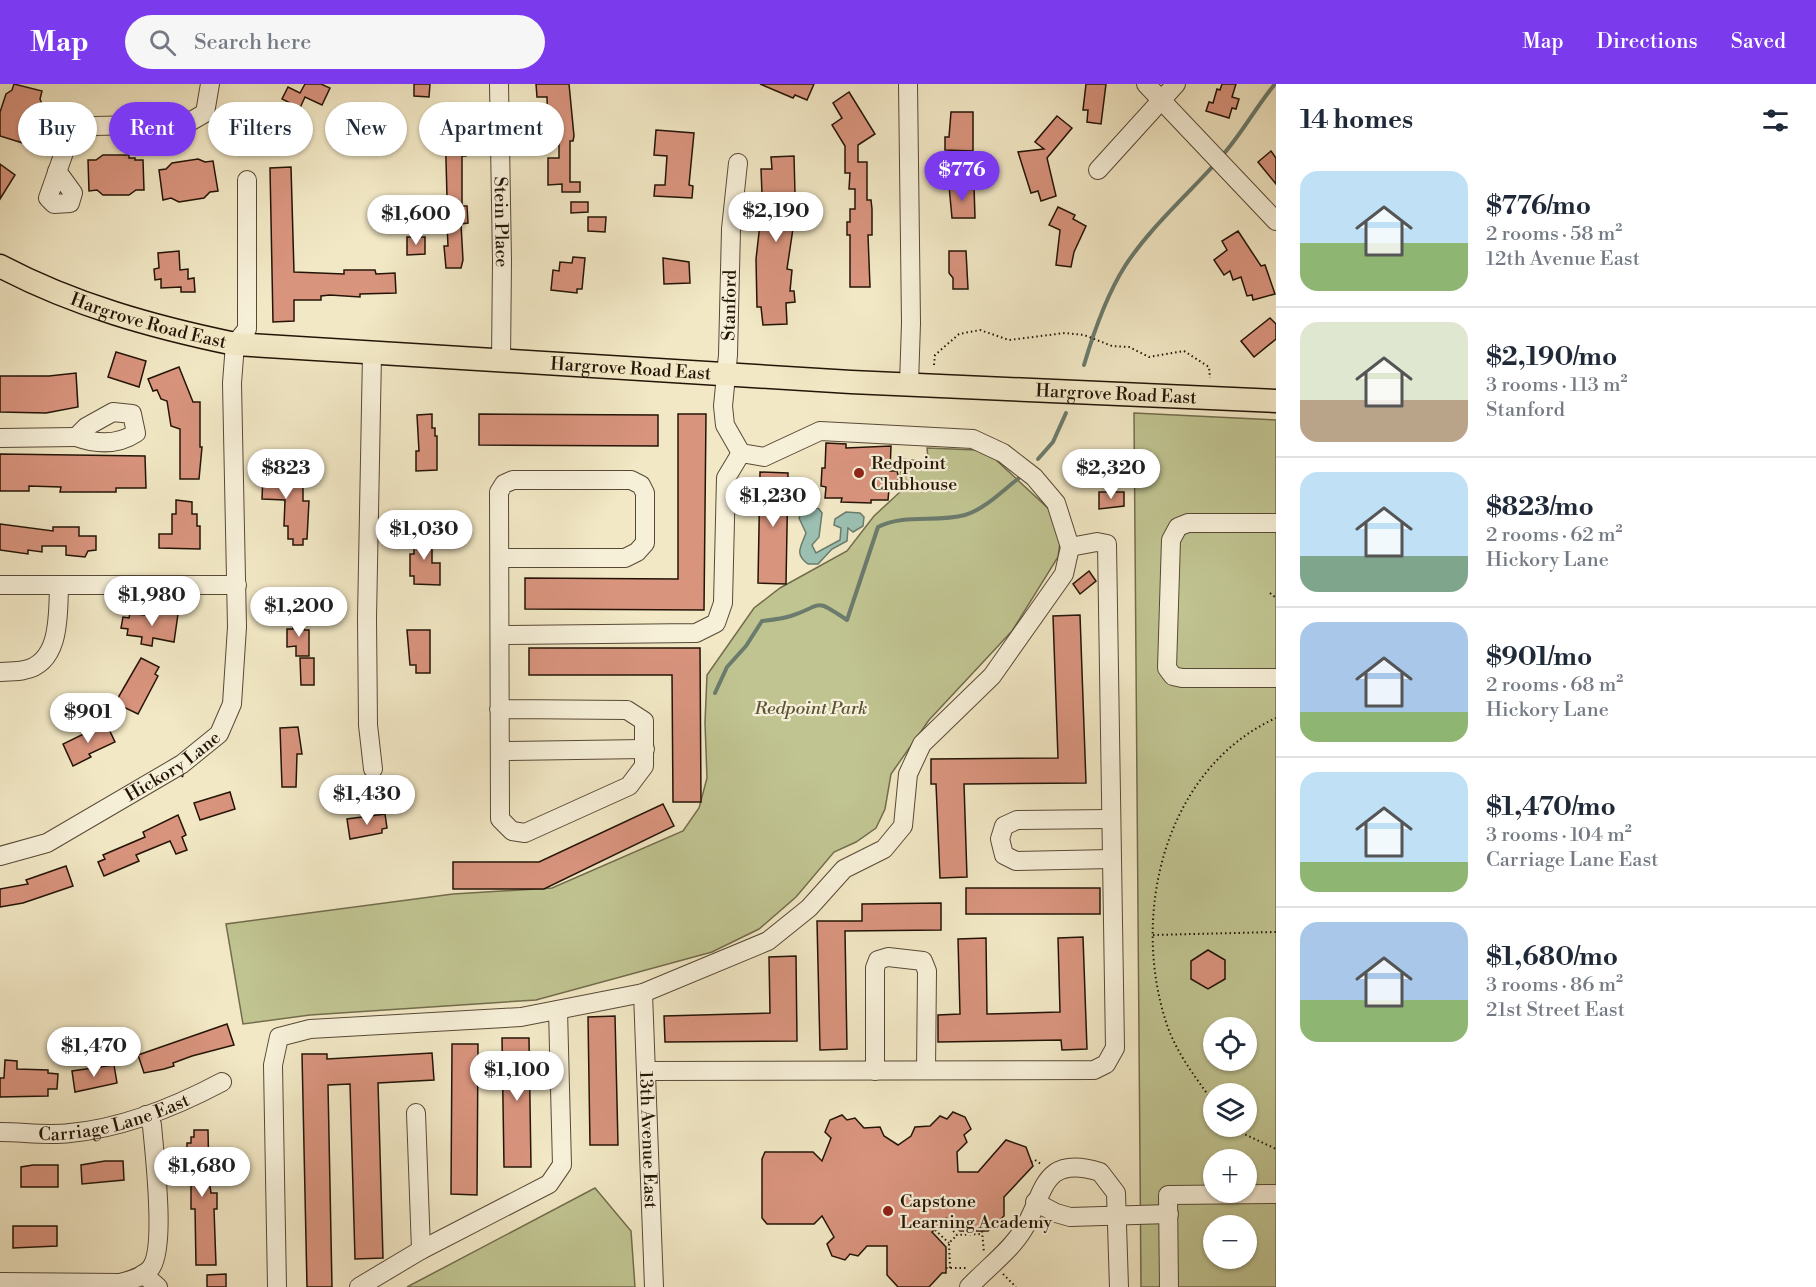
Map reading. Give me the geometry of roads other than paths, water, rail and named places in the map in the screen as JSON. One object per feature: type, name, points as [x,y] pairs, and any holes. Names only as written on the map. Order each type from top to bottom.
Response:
[{"type":"main road","name":"Hargrove Road East","points":[[0,266],[85,304],[158,328],[235,344],[726,374],[1276,401]]},
{"type":"street","points":[[57,171],[68,141],[94,126],[186,124],[205,113],[210,84]]},
{"type":"street","name":"Stein Place","points":[[499,84],[501,360]]},
{"type":"street","points":[[908,84],[911,323],[909,384]]},
{"type":"street","points":[[1146,84],[1276,221]]},
{"type":"street","points":[[1098,170],[1176,84]]},
{"type":"street","name":"Stanford","points":[[738,163],[731,229],[723,406],[725,425],[741,453]]},
{"type":"street","points":[[235,344],[247,329],[247,180]]},
{"type":"street","name":"Hickory Lane","points":[[0,856],[47,843],[182,764],[219,734],[232,704],[237,627],[232,383],[235,344]]},
{"type":"street","points":[[372,354],[367,630],[368,726],[373,769]]},
{"type":"street","points":[[277,1287],[273,1065],[279,1037],[310,1029],[521,1017],[558,1010],[644,993],[768,941],[809,908],[844,869],[884,849],[903,826],[908,774],[922,744],[992,676],[1064,574],[1070,547],[1056,503],[1034,477],[1003,453],[973,439],[820,432],[764,457],[741,453],[726,478],[723,603],[716,623],[696,633],[501,635]]},
{"type":"street","points":[[0,438],[76,437]]},
{"type":"street","points":[[500,558],[625,558],[645,543],[645,493],[640,485],[631,480],[513,480],[504,484],[499,492],[500,819],[512,831],[525,833],[629,786],[644,766],[644,721],[627,710],[500,709]]},
{"type":"street","points":[[1276,524],[1188,523],[1178,527],[1171,540],[1167,668],[1173,676],[1182,678],[1276,678]]},
{"type":"street","points":[[646,1071],[1094,1070],[1106,1065],[1114,1048],[1107,544],[1097,542],[1070,547]]},
{"type":"street","points":[[0,585],[237,585]]},
{"type":"street","points":[[0,672],[25,670],[39,664],[50,652],[55,636],[59,585]]},
{"type":"street","points":[[500,751],[645,749]]},
{"type":"street","points":[[1110,819],[1017,820],[1004,826],[1000,839],[1004,855],[1016,861],[1111,859]]},
{"type":"street","points":[[875,1071],[875,968],[878,960],[888,957],[923,961],[927,971],[926,1070]]},
{"type":"street","name":"13th Avenue East","points":[[644,993],[654,1287]]},
{"type":"street","points":[[359,1287],[421,1250],[549,1184],[562,1165],[558,1010]]},
{"type":"street","name":"Carriage Lane East","points":[[0,1132],[67,1134],[113,1127],[198,1095],[222,1082]]},
{"type":"street","points":[[416,1113],[421,1250]]},
{"type":"street","points":[[0,1282],[120,1282],[143,1274],[150,1269],[158,1255],[159,1224],[152,1125],[146,1115]]},
{"type":"street","points":[[969,1287],[1012,1245],[1025,1228],[1046,1182],[1064,1170],[1089,1169],[1100,1172],[1111,1184],[1116,1194],[1119,1214],[1119,1287]]},
{"type":"street","points":[[1169,1287],[1168,1195],[1276,1194]]},
{"type":"street","points":[[1035,1202],[1056,1213],[1070,1216],[1169,1214]]},
{"type":"street","points":[[143,1274],[158,1287]]},
{"type":"waterway","points":[[1221,157],[1275,84]]},
{"type":"waterway","points":[[1084,365],[1112,289],[1134,252],[1214,165]]},
{"type":"waterway","points":[[1038,459],[1053,442],[1066,413]]},
{"type":"waterway","points":[[715,693],[727,667],[746,646],[762,621],[788,617],[819,605],[829,608],[847,620],[878,527],[899,520],[965,515],[986,504],[1019,478]]},
{"type":"place","name":"Redpoint Clubhouse","points":[[859,473]]},
{"type":"place","name":"Capstone Learning Academy","points":[[888,1211]]},
{"type":"park label","name":"Redpoint Park","points":[[811,708]]}]
